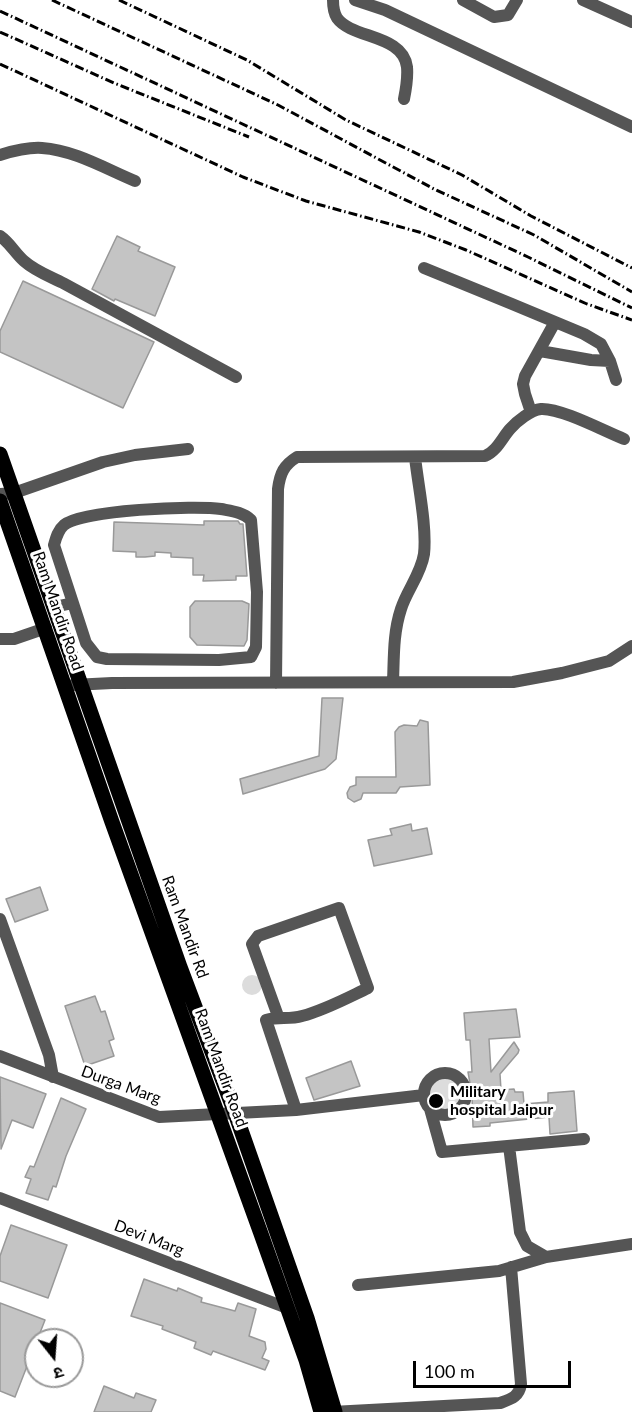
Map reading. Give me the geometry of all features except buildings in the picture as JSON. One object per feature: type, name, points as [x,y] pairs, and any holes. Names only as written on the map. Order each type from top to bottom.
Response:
[{"type":"main road","name":"Ram Mandir Rd","points":[[0,454],[5,496],[54,607],[177,957],[235,1113],[294,1313],[334,1412]]},
{"type":"main road","name":"Ram Mandir Road","points":[[5,496],[65,688],[127,864],[294,1313],[321,1412]]},
{"type":"street","points":[[333,0],[337,18],[345,25],[387,43],[404,57],[407,73],[404,99]]},
{"type":"street","points":[[356,0],[385,10],[450,43],[632,127]]},
{"type":"street","points":[[463,0],[494,17],[508,15],[517,0]]},
{"type":"street","points":[[583,0],[632,22]]},
{"type":"street","points":[[0,155],[21,149],[42,148],[69,153],[135,181]]},
{"type":"street","points":[[0,236],[8,241],[23,260],[40,272],[236,377]]},
{"type":"street","points":[[424,268],[555,322],[601,344],[616,380]]},
{"type":"street","points":[[531,412],[523,384],[555,322]]},
{"type":"street","points":[[540,351],[610,361]]},
{"type":"street","points":[[276,682],[278,489],[279,477],[285,465],[297,457],[478,457],[490,454],[511,428],[531,412],[540,409],[556,411],[624,439]]},
{"type":"street","points":[[5,496],[103,462],[135,455],[188,450]]},
{"type":"street","points":[[393,682],[395,634],[401,609],[419,572],[424,553],[415,457]]},
{"type":"street","points":[[219,508],[245,514],[251,520],[257,592],[256,647],[251,657],[208,660],[97,657],[86,643],[73,603],[54,545],[56,536],[64,525],[80,517],[140,510],[219,508]]},
{"type":"street","points":[[54,607],[73,603]]},
{"type":"street","points":[[0,639],[14,639],[46,628]]},
{"type":"street","points":[[65,688],[81,684],[513,682],[562,674],[609,661],[632,646]]},
{"type":"street","points":[[278,1016],[252,944],[258,936],[339,908],[368,988],[306,1015],[291,1019],[278,1016],[266,1020],[296,1110]]},
{"type":"street","points":[[0,919],[49,1055],[53,1077]]},
{"type":"street","name":"Durga Marg","points":[[0,1056],[159,1117],[296,1110],[424,1095]]},
{"type":"street","points":[[430,1109],[447,1115],[460,1109],[466,1098],[465,1085],[455,1074],[445,1072],[437,1074],[426,1084],[424,1095],[442,1152],[585,1139]]},
{"type":"street","points":[[508,1146],[520,1232],[527,1246],[546,1257]]},
{"type":"street","name":"Devi Marg","points":[[0,1198],[294,1313]]},
{"type":"street","points":[[358,1285],[499,1271],[546,1257],[632,1244]]},
{"type":"street","points":[[334,1412],[500,1403],[515,1397],[520,1391],[521,1384],[511,1267]]},
{"type":"shaded area","points":[[248,975],[256,975],[262,981],[262,989],[256,995],[248,995],[242,989],[242,981]]},
{"type":"shaded area","points":[[445,1075],[458,1080],[463,1093],[458,1106],[445,1111],[432,1106],[427,1093],[432,1080]]},
{"type":"railway","points":[[52,0],[278,105],[434,189],[534,235],[632,292]]},
{"type":"railway","points":[[119,0],[247,60],[346,120],[462,175],[531,216],[632,268]]},
{"type":"railway","points":[[0,11],[528,257],[632,308]]},
{"type":"railway","points":[[0,32],[114,83],[249,137]]},
{"type":"railway","points":[[0,64],[243,177],[306,201],[419,232],[466,250],[587,304],[632,320]]},
{"type":"place","name":"Military hospital Jaipur","points":[[436,1101]]}]
